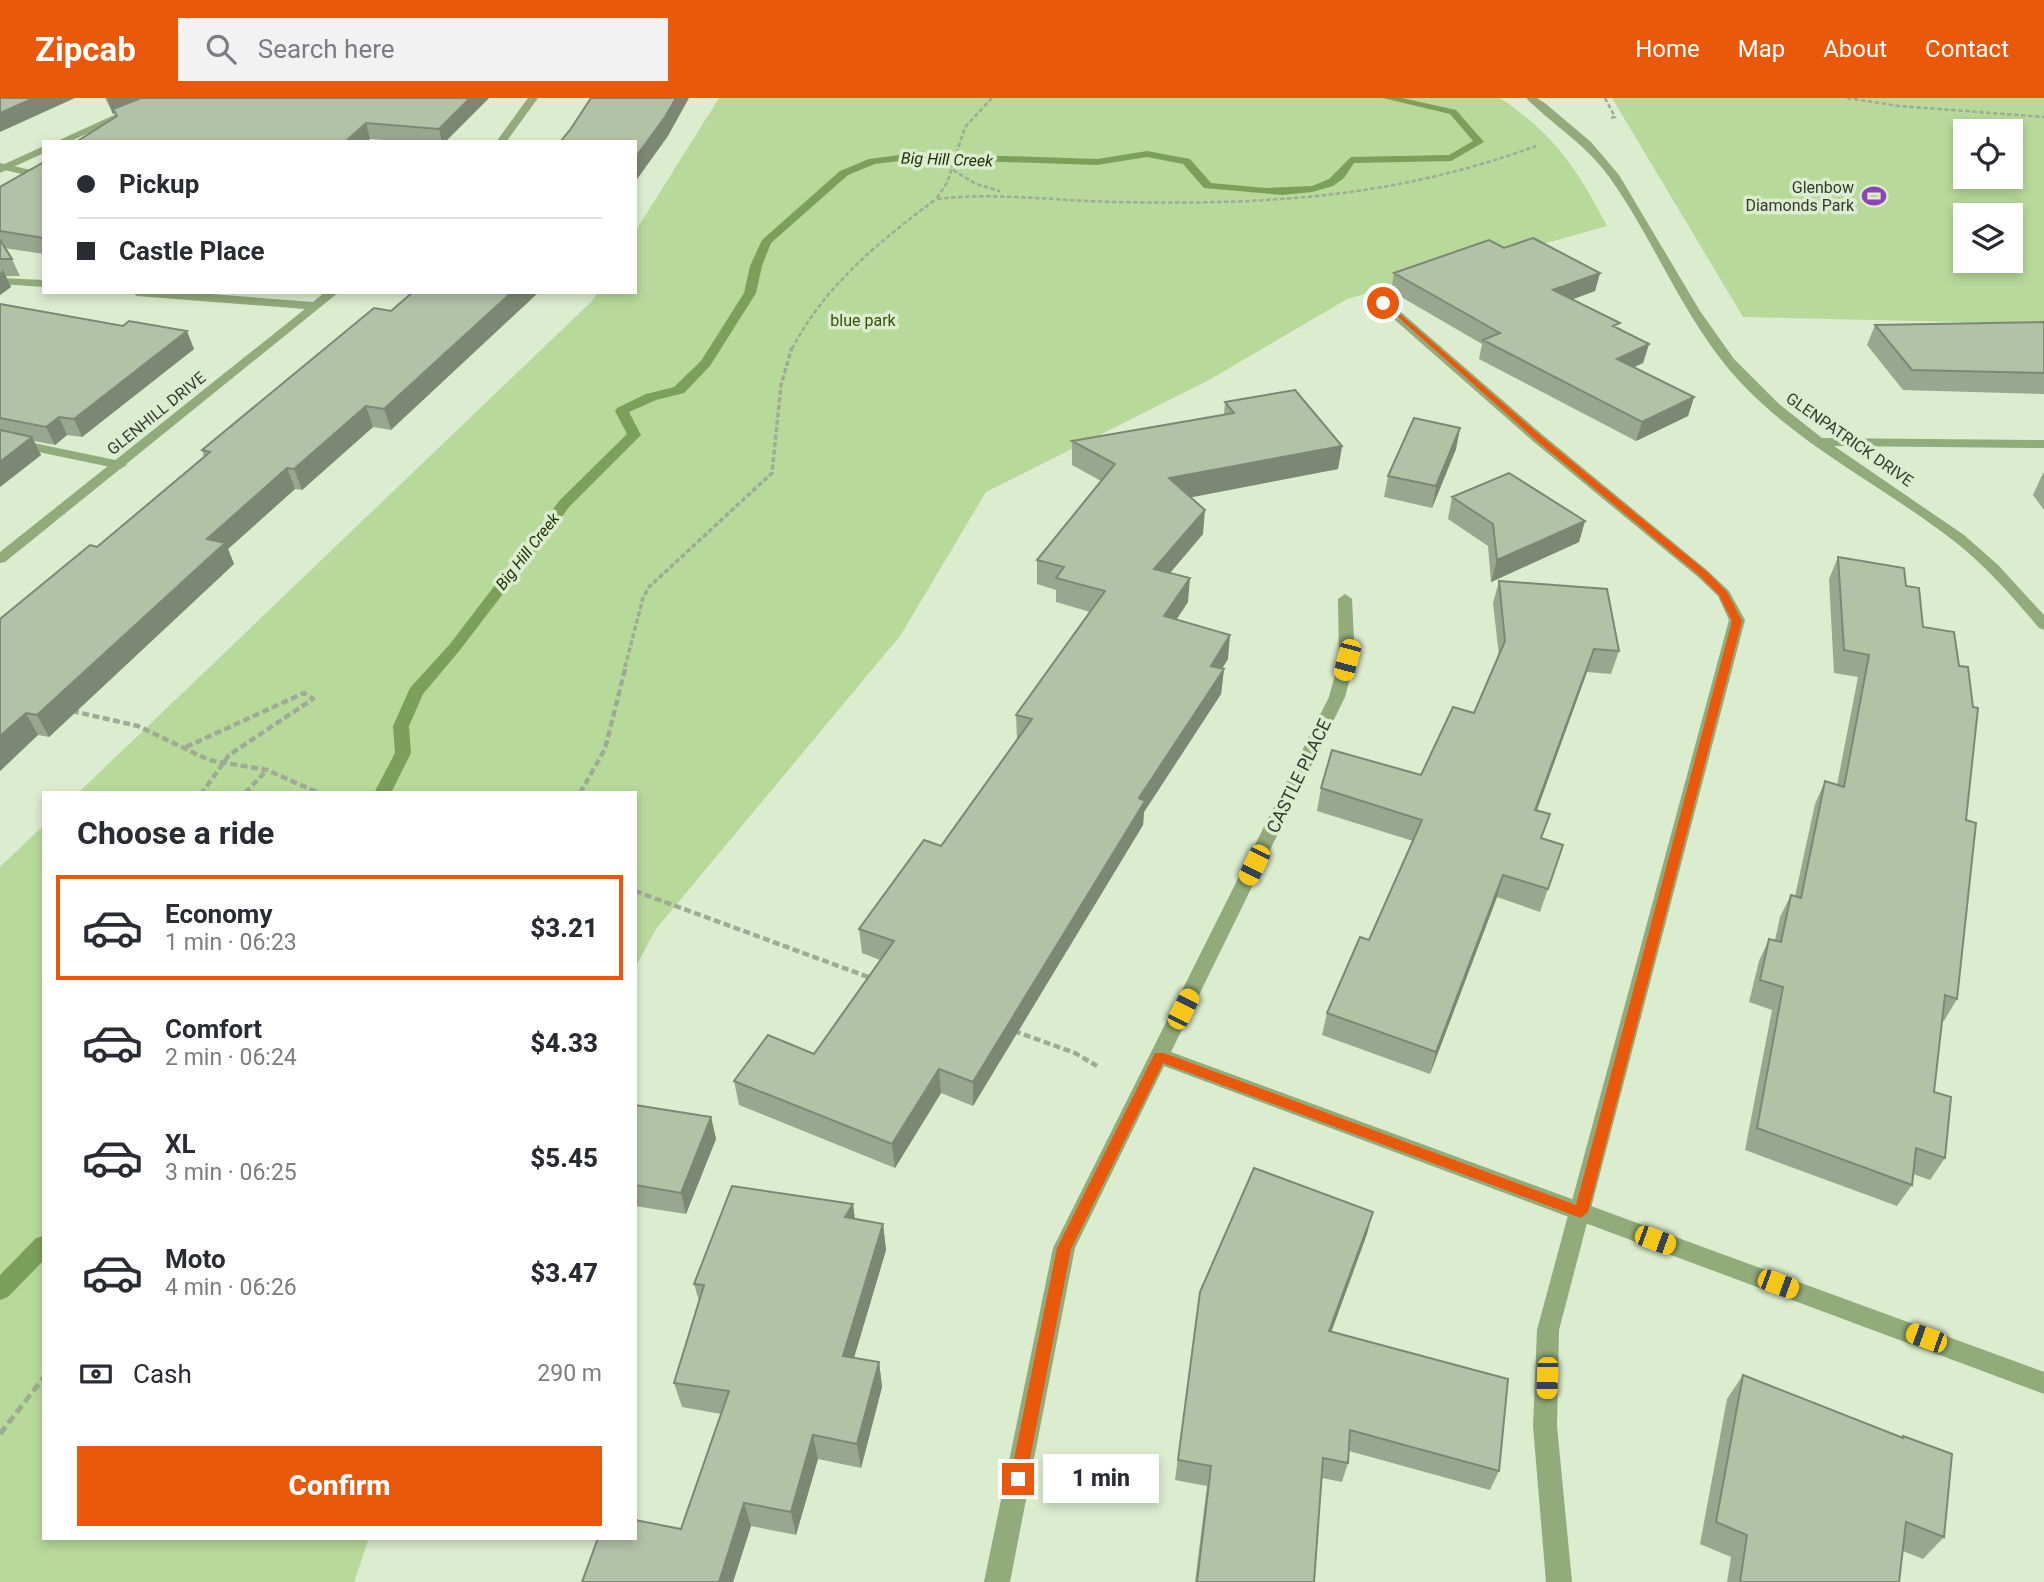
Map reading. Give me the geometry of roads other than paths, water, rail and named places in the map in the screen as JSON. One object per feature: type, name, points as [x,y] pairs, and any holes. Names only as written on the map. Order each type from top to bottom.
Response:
[{"type":"street","points":[[502,140],[533,98]]},
{"type":"street","name":"GLENPATRICK DRIVE","points":[[1531,98],[1573,131],[1614,176],[1703,327],[1730,364],[1779,411],[1819,442],[1960,540],[1997,570],[2044,625]]},
{"type":"street","points":[[65,140],[122,114],[152,104]]},
{"type":"street","points":[[2,168],[42,150]]},
{"type":"street","points":[[2,168],[42,176]]},
{"type":"street","points":[[0,281],[42,284]]},
{"type":"street","points":[[162,294],[316,306]]},
{"type":"street","name":"GLENHILL DRIVE","points":[[0,559],[331,294]]},
{"type":"street","points":[[1383,303],[1539,439],[1703,574],[1724,594],[1737,621],[1548,1331],[1545,1426],[1559,1582]]},
{"type":"street","points":[[0,440],[120,465]]},
{"type":"street","points":[[1819,442],[2044,444]]},
{"type":"street","name":"CASTLE PLACE","points":[[997,1582],[1064,1248],[1337,697],[1347,660],[1345,598]]},
{"type":"street","points":[[1160,1056],[2044,1383]]},
{"type":"waterway","name":"Big Hill Creek","points":[[383,791],[403,753],[401,726],[416,692],[455,647],[565,503],[634,435],[622,411],[651,397],[679,390],[706,363],[750,293],[756,266],[766,242],[844,173],[873,161],[915,156],[1097,162],[1147,154],[1186,161],[1208,186],[1282,192],[1329,184],[1340,176],[1351,160],[1451,158],[1479,142],[1453,112],[1388,98]]},
{"type":"waterway","name":"Big Hill Creek","points":[[0,1290],[42,1247]]},
{"type":"place","name":"Glenbow Diamonds Park","points":[[1874,196]]},
{"type":"park label","name":"blue park","points":[[863,320]]}]
